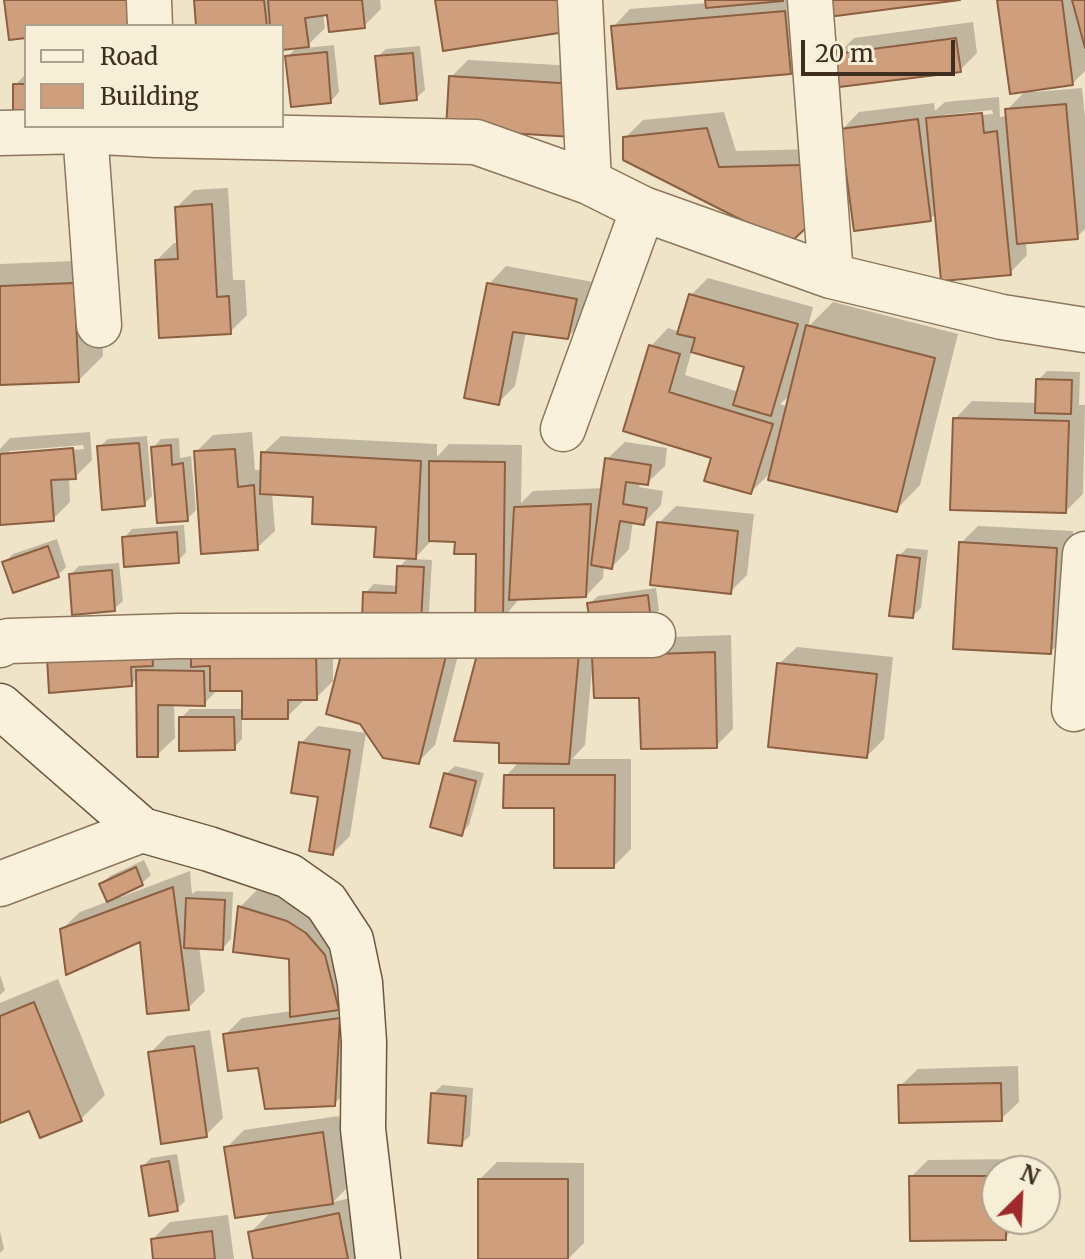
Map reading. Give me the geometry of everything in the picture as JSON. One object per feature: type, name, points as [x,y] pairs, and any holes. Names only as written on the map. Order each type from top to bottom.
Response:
[{"type":"street","points":[[149,0],[150,24]]},
{"type":"street","points":[[580,0],[589,182]]},
{"type":"street","points":[[810,0],[831,276]]},
{"type":"street","points":[[85,131],[99,325]]},
{"type":"street","points":[[0,133],[156,131],[476,142],[589,182],[643,209],[831,276],[1002,317],[1085,330]]},
{"type":"street","points":[[563,429],[643,209]]},
{"type":"street","points":[[1074,709],[1085,554]]},
{"type":"street","points":[[0,645],[8,641],[162,637],[653,635]]},
{"type":"street","points":[[0,706],[142,830],[289,876],[326,902],[351,940],[360,983],[364,1042],[363,1129],[378,1259]]},
{"type":"street","points":[[0,884],[142,830]]},
{"type":"building","points":[[4,0],[129,0],[132,24],[24,24],[24,38],[9,40]]},
{"type":"building","points":[[194,0],[264,0],[267,24],[196,24]]},
{"type":"building","points":[[268,0],[362,0],[365,28],[329,32],[327,15],[305,18],[309,47],[284,50],[284,24],[270,24]]},
{"type":"building","points":[[435,0],[574,0],[578,30],[443,51]]},
{"type":"building","points":[[705,0],[783,0],[783,1],[706,8]]},
{"type":"building","points":[[826,0],[960,0],[828,17]]},
{"type":"building","points":[[997,0],[1062,0],[1073,85],[1010,94]]},
{"type":"building","points":[[1072,0],[1085,0],[1085,48]]},
{"type":"building","points":[[785,11],[791,74],[617,89],[611,26]]},
{"type":"building","points":[[956,38],[961,72],[839,87],[835,54]]},
{"type":"building","points":[[327,52],[331,103],[291,107],[285,56]]},
{"type":"building","points":[[413,53],[417,100],[380,104],[375,56]]},
{"type":"building","points":[[449,76],[576,84],[573,137],[446,129]]},
{"type":"building","points":[[13,84],[24,84],[24,117],[13,117]]},
{"type":"building","points":[[1066,104],[1078,239],[1017,244],[1005,109]]},
{"type":"building","points":[[982,113],[984,133],[997,131],[1011,275],[941,281],[926,118]]},
{"type":"building","points":[[918,119],[931,221],[854,231],[840,129]]},
{"type":"building","points":[[707,128],[719,167],[801,165],[811,223],[789,244],[623,160],[623,137]]},
{"type":"building","points":[[212,204],[217,297],[229,296],[231,334],[159,338],[155,260],[178,259],[175,207]]},
{"type":"building","points":[[74,283],[79,382],[0,385],[0,286]]},
{"type":"building","points":[[487,283],[577,299],[568,339],[513,332],[499,405],[464,398]]},
{"type":"building","points":[[689,294],[798,324],[771,416],[733,405],[744,367],[691,352],[695,338],[677,334]]},
{"type":"building","points":[[806,325],[935,358],[897,512],[768,480]]},
{"type":"building","points":[[649,345],[680,354],[669,392],[773,424],[751,494],[704,481],[711,458],[623,431]]},
{"type":"building","points":[[1036,379],[1072,380],[1071,414],[1035,413]]},
{"type":"building","points":[[953,418],[1069,421],[1066,513],[950,510]]},
{"type":"building","points":[[139,443],[145,506],[102,510],[97,446]]},
{"type":"building","points":[[171,445],[172,465],[183,463],[188,521],[157,523],[151,447]]},
{"type":"building","points":[[73,448],[76,479],[51,480],[54,521],[0,525],[0,454]]},
{"type":"building","points":[[235,449],[238,487],[254,485],[258,550],[201,554],[194,451]]},
{"type":"building","points":[[261,452],[421,461],[416,559],[374,557],[376,527],[312,524],[313,497],[260,494]]},
{"type":"building","points":[[605,458],[651,465],[648,485],[626,482],[623,504],[647,508],[644,525],[620,521],[612,569],[591,565]]},
{"type":"building","points":[[429,461],[505,462],[503,620],[475,619],[476,554],[454,554],[455,542],[429,541]]},
{"type":"building","points":[[591,504],[586,597],[509,600],[514,507]]},
{"type":"building","points":[[657,522],[738,531],[731,594],[650,585]]},
{"type":"building","points":[[177,532],[179,563],[124,567],[122,537]]},
{"type":"building","points":[[959,542],[1057,548],[1051,654],[953,649]]},
{"type":"building","points":[[48,546],[59,577],[13,593],[2,562]]},
{"type":"building","points":[[897,555],[920,558],[913,618],[889,616]]},
{"type":"building","points":[[397,566],[424,567],[421,623],[362,620],[363,592],[396,593]]},
{"type":"building","points":[[112,570],[115,611],[72,615],[69,574]]},
{"type":"building","points":[[648,595],[651,621],[591,629],[587,603]]},
{"type":"building","points":[[580,642],[569,764],[499,763],[499,743],[454,741],[478,651]]},
{"type":"building","points":[[343,647],[446,656],[419,764],[383,758],[360,724],[326,714]]},
{"type":"building","points":[[152,648],[153,666],[131,667],[132,686],[49,693],[47,657]]},
{"type":"building","points":[[191,652],[316,652],[317,700],[288,700],[288,719],[242,719],[242,691],[210,691],[210,666],[191,667]]},
{"type":"building","points":[[715,652],[717,748],[641,749],[639,698],[594,698],[592,656]]},
{"type":"building","points":[[777,663],[877,674],[867,758],[768,747]]},
{"type":"building","points":[[136,670],[204,671],[205,706],[158,705],[158,757],[137,757]]},
{"type":"building","points":[[179,717],[234,717],[235,750],[179,751]]},
{"type":"building","points":[[299,742],[350,750],[333,855],[309,851],[318,797],[291,793]]},
{"type":"building","points":[[444,773],[476,781],[462,836],[430,827]]},
{"type":"building","points":[[504,775],[615,775],[614,868],[554,868],[554,808],[503,808]]},
{"type":"building","points":[[136,867],[143,885],[107,902],[99,884]]},
{"type":"building","points":[[173,887],[189,1010],[147,1014],[140,942],[66,975],[60,929]]},
{"type":"building","points":[[186,898],[225,900],[223,950],[184,948]]},
{"type":"building","points":[[238,906],[287,921],[306,933],[325,955],[339,1010],[290,1017],[289,959],[233,952]]},
{"type":"building","points":[[34,1002],[82,1121],[40,1138],[29,1111],[0,1123],[0,1016]]},
{"type":"building","points":[[340,1018],[335,1106],[265,1109],[258,1068],[228,1071],[223,1034]]},
{"type":"building","points":[[194,1046],[207,1137],[161,1144],[148,1052]]},
{"type":"building","points":[[1001,1083],[1002,1121],[899,1123],[898,1085]]},
{"type":"building","points":[[431,1093],[466,1096],[462,1146],[428,1143]]},
{"type":"building","points":[[323,1132],[333,1204],[235,1218],[224,1147]]},
{"type":"building","points":[[169,1161],[178,1211],[149,1216],[141,1166]]},
{"type":"building","points":[[909,1176],[981,1176],[981,1235],[1006,1235],[1006,1240],[910,1241]]},
{"type":"building","points":[[478,1179],[568,1179],[568,1259],[478,1259]]},
{"type":"building","points":[[339,1213],[348,1259],[253,1259],[248,1232]]},
{"type":"building","points":[[212,1231],[215,1259],[153,1259],[151,1239]]}]
